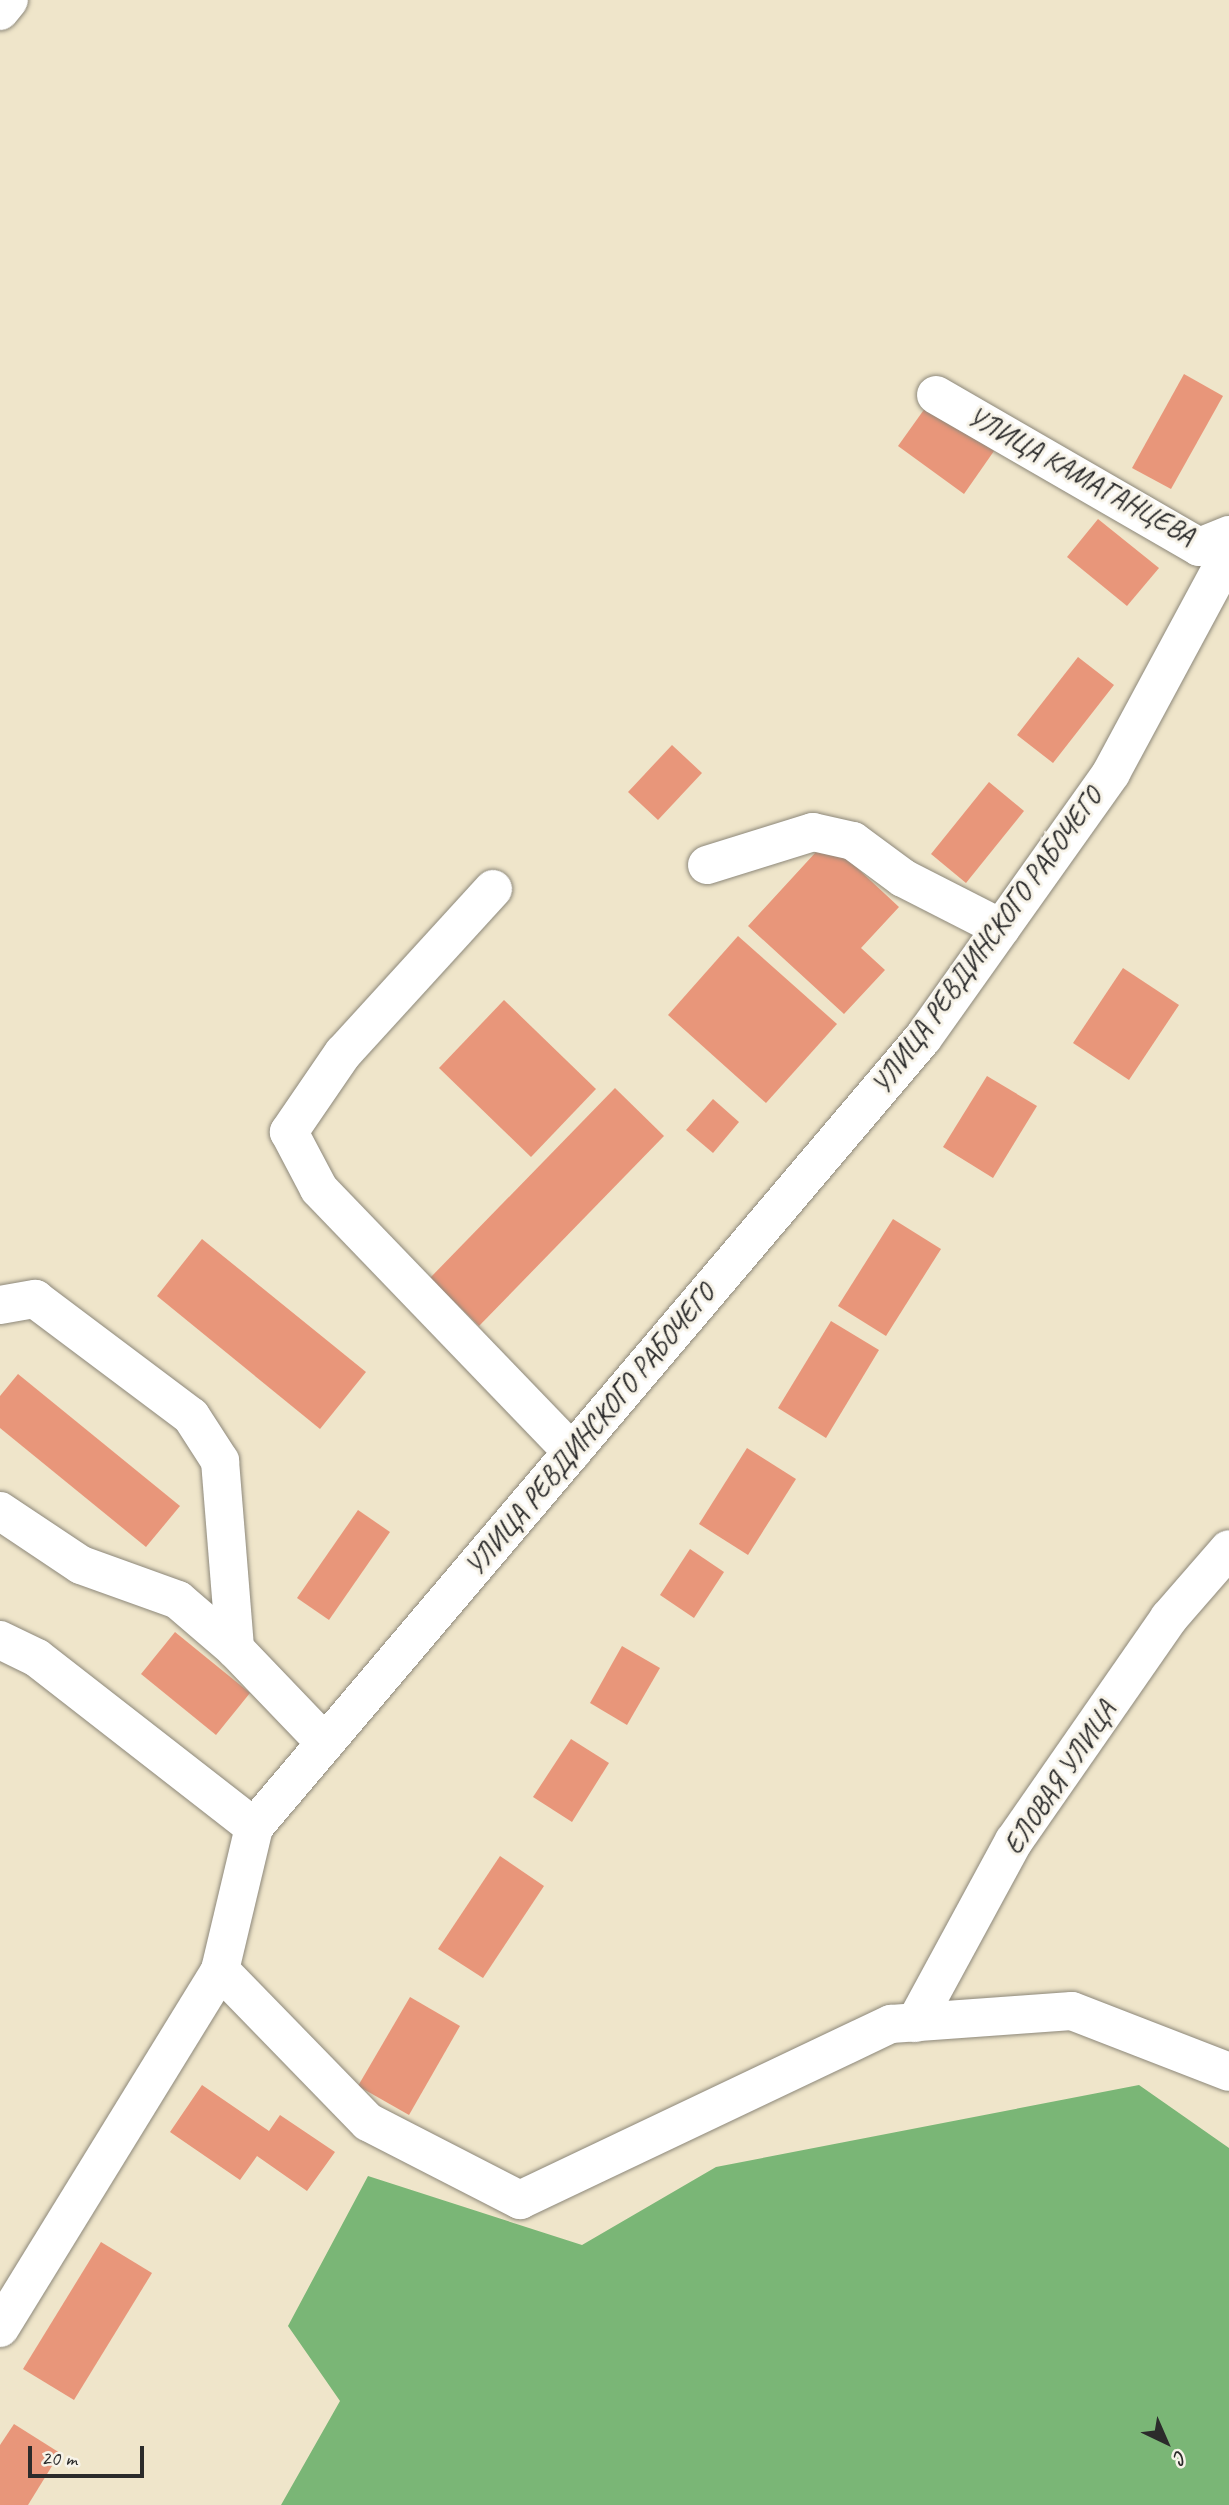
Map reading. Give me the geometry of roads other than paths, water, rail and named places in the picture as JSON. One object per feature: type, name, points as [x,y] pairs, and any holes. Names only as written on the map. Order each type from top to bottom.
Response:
[{"type":"street","points":[[0,11],[9,0]]},
{"type":"street","name":"УЛИЦА КАМАГАНЦЕВА","points":[[936,395],[1199,547],[1229,535]]},
{"type":"street","name":"УЛИЦА РЕВДИНСКОГО РАБОЧЕГО","points":[[0,2328],[220,1970],[254,1827],[923,1038],[1111,773],[1229,554]]},
{"type":"street","points":[[707,865],[813,832],[853,841],[903,878],[1001,928]]},
{"type":"street","points":[[493,889],[343,1053],[289,1132],[319,1189],[572,1451]]},
{"type":"street","points":[[0,1305],[35,1298],[191,1416],[220,1461],[235,1649]]},
{"type":"street","points":[[0,1511],[81,1565],[178,1600],[235,1649],[325,1743]]},
{"type":"street","name":"ЕЛОВАЯ УЛИЦА","points":[[915,2023],[1014,1841],[1169,1618],[1229,1549]]},
{"type":"street","points":[[0,1640],[37,1658],[254,1827]]},
{"type":"street","points":[[220,1970],[368,2122],[520,2200],[891,2024],[1072,2011],[1229,2072]]}]
